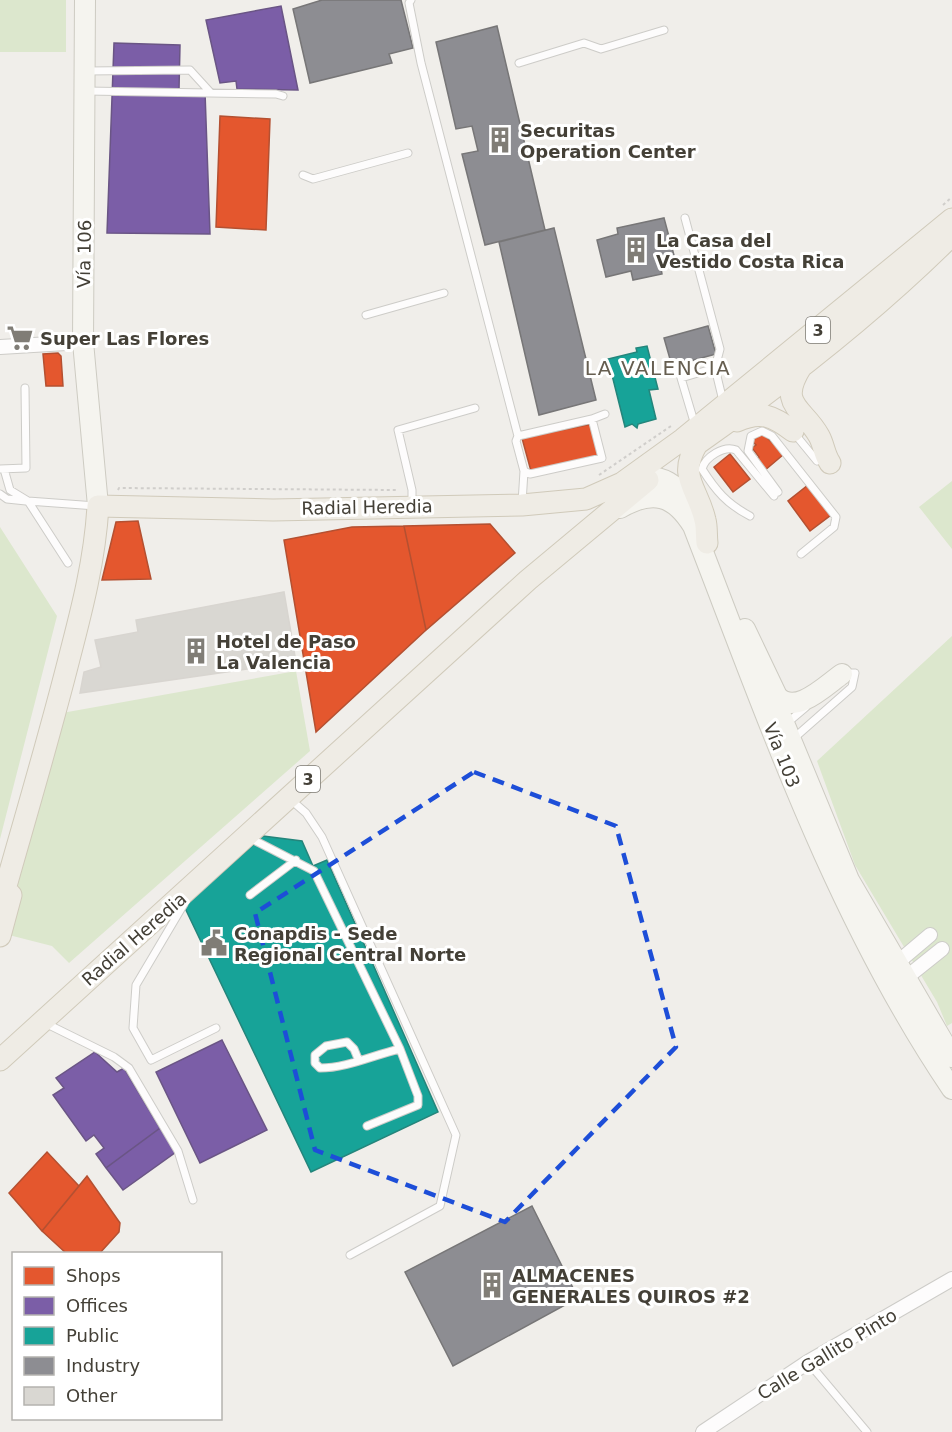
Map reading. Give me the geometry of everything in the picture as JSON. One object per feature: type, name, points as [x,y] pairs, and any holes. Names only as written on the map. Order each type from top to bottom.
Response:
[{"type":"main road","name":"Vía 106","points":[[85,0],[83,342],[98,506]]},
{"type":"main road","points":[[769,400],[771,380],[886,286],[952,219]]},
{"type":"main road","name":"Radial Heredia","points":[[0,1060],[40,1021],[194,885],[528,580],[654,476],[724,406],[952,219]]},
{"type":"main road","name":"Radial Heredia","points":[[98,506],[273,510],[412,498],[522,505],[573,501],[599,494],[622,483],[700,429],[769,400],[804,363],[865,315],[952,235]]},
{"type":"main road","points":[[804,363],[792,386],[792,402],[818,434],[823,462]]},
{"type":"main road","points":[[707,543],[705,518],[688,474],[689,457],[700,429],[764,414],[771,416],[793,431]]},
{"type":"main road","points":[[622,483],[654,476]]},
{"type":"main road","name":"Vía 103","points":[[654,476],[676,487],[688,498],[849,880],[900,971],[950,1047]]},
{"type":"main road","name":"Vía 103","points":[[586,531],[622,506],[643,498],[663,498],[679,506],[693,526],[821,852],[850,912],[952,1089]]},
{"type":"main road","points":[[528,580],[572,532],[577,512],[573,501]]},
{"type":"main road","points":[[0,907],[53,719],[93,562],[98,506]]},
{"type":"main road","points":[[735,609],[781,700],[798,703],[842,674]]},
{"type":"main road","points":[[763,709],[786,733],[785,761],[800,782],[843,887],[882,958],[900,971],[898,984],[952,1076]]},
{"type":"main road","points":[[0,936],[41,784],[53,719]]},
{"type":"main road","points":[[0,1050],[40,1021]]},
{"type":"street","points":[[0,346],[83,342]]},
{"type":"street","points":[[900,971],[930,935]]},
{"type":"street","points":[[900,971],[942,949]]},
{"type":"street","name":"Calle Gallito Pinto","points":[[703,1432],[808,1362],[952,1279]]},
{"type":"lane","points":[[411,0],[408,3],[421,63],[518,436],[516,441],[525,471],[522,505]]},
{"type":"lane","points":[[519,63],[584,43],[601,50],[664,30]]},
{"type":"lane","points":[[83,81],[190,70],[211,93]]},
{"type":"lane","points":[[83,81],[211,93],[283,96]]},
{"type":"lane","points":[[303,175],[313,179],[408,153]]},
{"type":"lane","points":[[685,218],[720,349],[715,368],[724,406]]},
{"type":"lane","points":[[366,315],[444,293]]},
{"type":"lane","points":[[700,429],[682,376],[715,368]]},
{"type":"lane","points":[[26,388],[26,468],[2,469],[10,490],[28,501],[68,563]]},
{"type":"lane","points":[[412,498],[398,430],[475,408]]},
{"type":"lane","points":[[779,413],[823,462]]},
{"type":"lane","points":[[518,436],[605,414]]},
{"type":"lane","points":[[525,471],[530,474],[602,458],[592,419]]},
{"type":"lane","points":[[750,516],[729,504],[702,469],[708,458],[724,449],[736,450],[776,494],[748,451],[751,436],[762,431],[772,436],[836,517],[834,527],[801,554]]},
{"type":"lane","points":[[0,494],[7,499],[98,506]]},
{"type":"lane","points":[[855,673],[852,687],[786,733],[842,674],[855,673]]},
{"type":"lane","points":[[288,797],[306,813],[322,837],[456,1135],[440,1206],[350,1255]]},
{"type":"lane","points":[[247,836],[314,871],[400,1049],[418,1096],[418,1105],[412,1110],[367,1126]]},
{"type":"lane","points":[[250,895],[296,860]]},
{"type":"lane","points":[[194,885],[136,986],[134,1028],[150,1060],[216,1028]]},
{"type":"lane","points":[[40,1021],[114,1057],[129,1068],[178,1151],[194,1200]]},
{"type":"lane","points":[[359,1061],[354,1049],[347,1042],[327,1046],[315,1055],[315,1063],[320,1068],[359,1061],[400,1049]]},
{"type":"lane","points":[[808,1362],[867,1432]]},
{"type":"path","points":[[590,480],[700,429]]},
{"type":"path","points":[[118,493],[119,488],[412,498]]},
{"type":"highlighted area","points":[[474,772],[616,826],[676,1047],[505,1222],[315,1150],[255,913]]},
{"type":"green space","points":[[0,0],[66,0],[66,52],[0,52]]},
{"type":"green space","points":[[952,481],[952,549],[919,507]]},
{"type":"green space","points":[[0,527],[57,616],[0,839]]},
{"type":"green space","points":[[952,636],[952,1023],[947,1026],[937,1002],[855,865],[817,761]]},
{"type":"green space","points":[[296,671],[310,751],[69,963],[52,946],[5,934],[62,713]]},
{"type":"building: Shops","points":[[220,116],[270,119],[266,230],[216,227]]},
{"type":"building: Shops","points":[[58,353],[61,356],[63,386],[46,386],[43,354]]},
{"type":"building: Shops","points":[[592,424],[599,455],[531,471],[522,438]]},
{"type":"building: Shops","points":[[762,433],[784,454],[764,471],[755,460],[759,457],[752,448],[756,445],[752,441]]},
{"type":"building: Shops","points":[[730,454],[750,479],[733,492],[714,467]]},
{"type":"building: Shops","points":[[808,485],[831,515],[810,531],[788,501]]},
{"type":"building: Shops","points":[[138,521],[151,579],[102,580],[116,522]]},
{"type":"building: Shops","points":[[490,524],[515,553],[426,630],[404,526]]},
{"type":"building: Shops","points":[[404,526],[426,630],[316,732],[284,540],[352,527]]},
{"type":"building: Shops","points":[[47,1152],[79,1186],[42,1231],[9,1193]]},
{"type":"building: Shops","points":[[87,1176],[120,1223],[119,1232],[101,1252],[65,1252],[42,1231]]},
{"type":"building: Offices","points":[[281,6],[298,90],[237,89],[236,81],[220,83],[206,20]]},
{"type":"building: Offices","points":[[114,43],[180,45],[179,90],[205,92],[210,234],[107,233]]},
{"type":"building: Offices","points":[[222,1040],[267,1130],[200,1163],[156,1072]]},
{"type":"building: Offices","points":[[95,1052],[117,1072],[124,1068],[160,1128],[106,1168],[96,1154],[104,1148],[94,1135],[86,1141],[53,1095],[64,1088],[56,1078]]},
{"type":"building: Offices","points":[[160,1128],[176,1152],[123,1190],[106,1168]]},
{"type":"building: Public","points":[[647,346],[658,389],[649,390],[656,419],[638,424],[637,428],[632,424],[625,427],[608,359],[637,352],[636,348]]},
{"type":"building: Public","points":[[263,836],[302,841],[313,866],[327,860],[438,1112],[311,1172],[184,906]]},
{"type":"building: Industry","points":[[322,0],[401,0],[413,48],[389,54],[392,63],[310,83],[293,9]]},
{"type":"building: Industry","name":"Securitas Operation Center","points":[[497,26],[545,230],[485,245],[462,154],[478,151],[472,126],[456,129],[436,42]]},
{"type":"building: Industry","name":"La Casa del Vestido Costa Rica","points":[[664,218],[675,259],[660,263],[662,274],[633,280],[631,271],[606,277],[597,240],[618,234],[617,228]]},
{"type":"building: Industry","points":[[554,228],[596,400],[539,415],[499,242]]},
{"type":"building: Industry","points":[[708,326],[716,354],[672,366],[664,338]]},
{"type":"building: Industry","name":"ALMACENES GENERALES QUIROS #2","points":[[532,1206],[578,1298],[453,1366],[405,1272]]},
{"type":"building: Other","name":"Hotel de Paso La Valencia","points":[[284,592],[296,662],[80,693],[84,672],[101,667],[95,640],[138,632],[136,620]]},
{"type":"place","name":"Securitas Operation Center","points":[[500,140]]},
{"type":"place","name":"La Casa del Vestido Costa Rica","points":[[636,250]]},
{"type":"place","name":"Super Las Flores","points":[[20,338]]},
{"type":"place","name":"Hotel de Paso La Valencia","points":[[196,651]]},
{"type":"place","name":"Conapdis - Sede Regional Central Norte","points":[[214,943]]},
{"type":"place","name":"ALMACENES GENERALES QUIROS #2","points":[[492,1285]]},
{"type":"district","name":"LA VALENCIA","points":[[658,368]]}]
